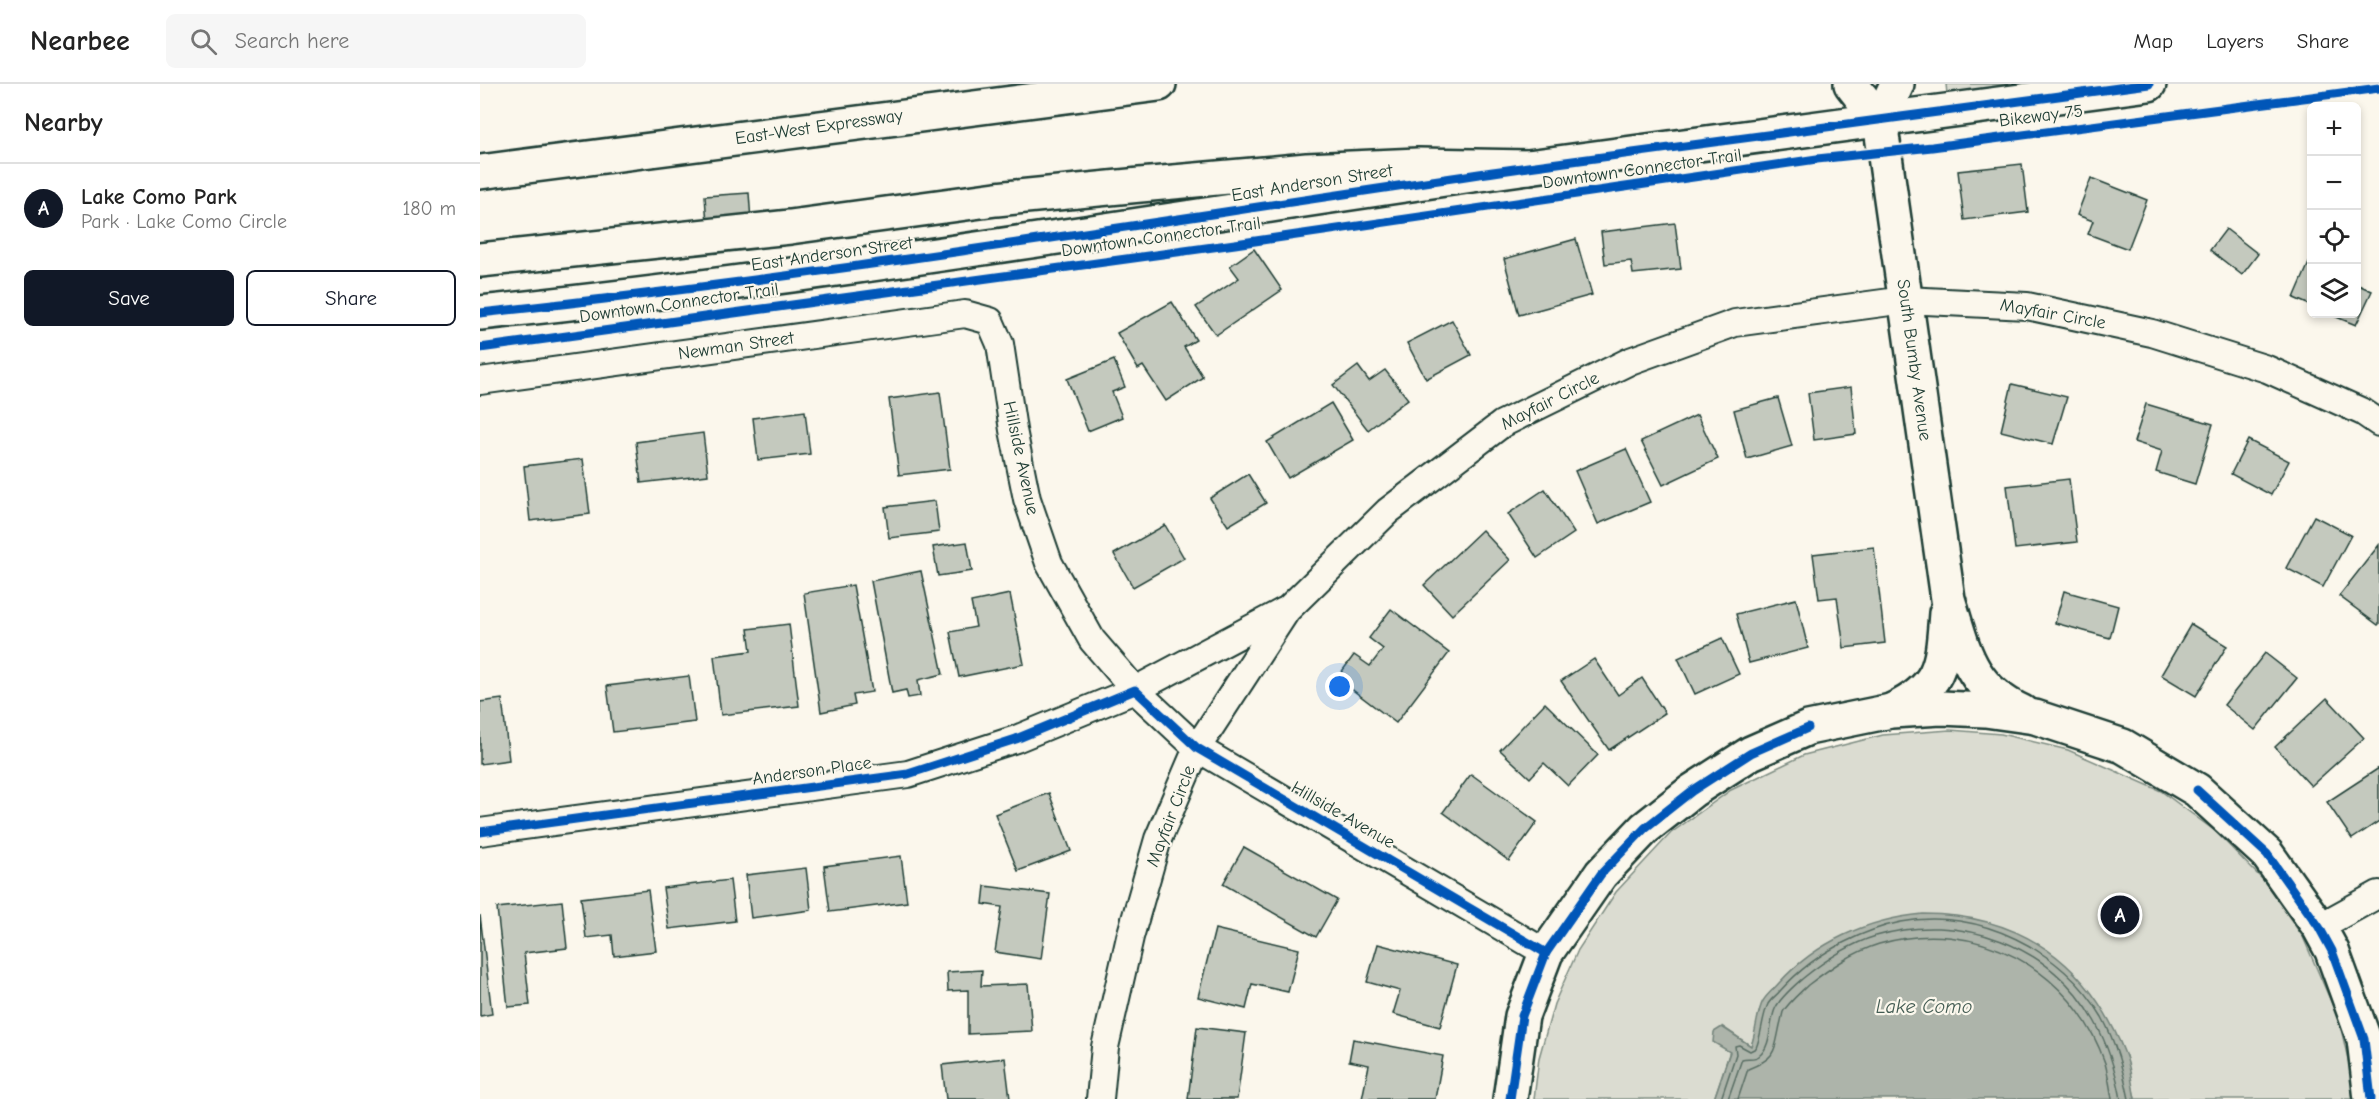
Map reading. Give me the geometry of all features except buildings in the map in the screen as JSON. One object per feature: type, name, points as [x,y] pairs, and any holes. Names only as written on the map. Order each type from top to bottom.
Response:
[{"type":"main road","name":"East-West Expressway","points":[[480,172],[1159,84]]},
{"type":"main road","points":[[1851,84],[1880,121],[1897,84]]},
{"type":"main road","name":"East Anderson Street","points":[[480,313],[645,296],[823,273],[1530,167],[2150,84]]},
{"type":"main road","name":"South Bumby Avenue","points":[[1880,121],[1948,599],[1971,670],[2005,704],[2035,717]]},
{"type":"main road","points":[[480,260],[790,227],[996,199],[1307,170],[1418,165],[1530,167]]},
{"type":"main road","name":"South Bumby Avenue","points":[[1891,711],[1914,700],[1929,686],[1937,672],[1942,656],[1948,599]]},
{"type":"main road","points":[[1510,1099],[1522,1016],[1546,953],[1601,874],[1645,828],[1692,791],[1751,753],[1808,728],[1891,711],[1941,708],[1985,710],[2035,717],[2123,746],[2197,790],[2267,854],[2319,927],[2332,951],[2364,1039],[2371,1099]]},
{"type":"street","name":"Mayfair Circle","points":[[1100,1099],[1105,1047],[1130,937],[1158,839],[1197,748],[1287,610],[1388,511],[1502,424],[1630,361],[1735,323],[1905,300],[2026,306],[2152,333],[2267,369],[2363,412],[2379,423]]},
{"type":"street","name":"Newman Street","points":[[480,381],[965,314],[990,321]]},
{"type":"street","name":"Hillside Avenue","points":[[990,321],[1000,344],[1013,430],[1027,499],[1049,563],[1092,640],[1135,690],[1197,748],[1546,953]]},
{"type":"street","name":"Anderson Place","points":[[480,832],[908,774],[1016,739],[1135,690],[1287,610]]},
{"type":"street","points":[[2319,927],[2379,894]]},
{"type":"shaded area","points":[[1946,84],[2022,84],[1947,94]]},
{"type":"shaded area","points":[[1950,730],[2001,734],[2068,750],[2161,791],[2215,831],[2264,881],[2303,937],[2339,1020],[2353,1081],[2354,1099],[2135,1099],[2126,1056],[1756,1031],[1751,1046],[1723,1027],[1730,1051],[1714,1099],[1534,1099],[1539,1058],[1554,1004],[1578,950],[1616,892],[1671,833],[1731,790],[1804,755],[1883,735]]},
{"type":"water","name":"Lake Como","points":[[1923,914],[1958,916],[1991,923],[2020,934],[2047,950],[2071,970],[2092,994],[2110,1022],[2127,1059],[2135,1099],[1714,1099],[1730,1052],[1713,1042],[1714,1032],[1722,1027],[1751,1046],[1759,1010],[1765,998],[1809,956],[1826,944],[1863,927],[1882,921]]},
{"type":"cycle path","name":"Bikeway 75","points":[[480,313],[743,282],[1528,167],[2149,84]]},
{"type":"cycle path","name":"Bikeway 75","points":[[480,348],[1235,244],[1817,159],[1932,147],[2379,88]]},
{"type":"cycle path","points":[[480,832],[908,774],[1016,739],[1135,690],[1197,748],[1546,953]]},
{"type":"cycle path","points":[[1510,1099],[1522,1016],[1546,953],[1601,874],[1645,828],[1692,791],[1751,753],[1808,728]]},
{"type":"cycle path","points":[[2197,790],[2267,854],[2319,927],[2332,951],[2364,1039],[2371,1099]]},
{"type":"place","name":"Lake Como Park","points":[[2120,915]]}]
